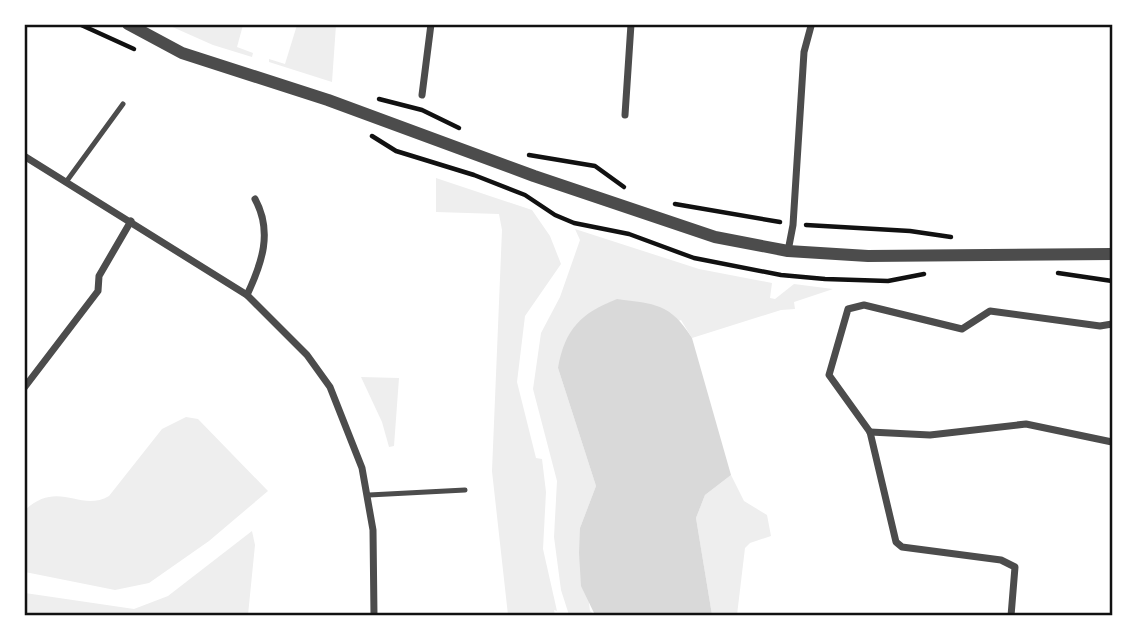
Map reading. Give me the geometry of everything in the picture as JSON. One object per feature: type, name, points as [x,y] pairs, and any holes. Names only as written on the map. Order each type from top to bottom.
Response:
[{"type":"street","points":[[128,24],[182,54],[328,100],[534,176],[715,237],[788,251],[882,257],[1112,254]]},
{"type":"street","points":[[422,95],[431,24]]},
{"type":"street","points":[[625,115],[631,24]]},
{"type":"street","points":[[788,251],[793,225],[804,52],[811,25]]},
{"type":"street","points":[[24,156],[247,295],[307,355],[330,387],[346,424],[369,495],[373,530],[374,615]]},
{"type":"street","points":[[247,295],[263,261],[265,217],[255,199]]},
{"type":"street","points":[[24,388],[98,291],[99,276],[131,221]]},
{"type":"street","points":[[1011,615],[1015,567],[1001,560],[902,547],[897,542],[870,432],[829,375],[848,309],[864,305],[962,329],[990,311],[1100,326],[1112,324]]},
{"type":"street","points":[[870,432],[930,435],[1026,424],[1112,442]]},
{"type":"lane","points":[[66,182],[123,104]]},
{"type":"lane","points":[[369,495],[465,490]]},
{"type":"path","points":[[369,96],[422,110],[461,129]]},
{"type":"path","points":[[516,152],[595,166],[632,191]]},
{"type":"path","points":[[672,203],[793,225],[910,230],[957,238]]},
{"type":"shaded area","points":[[168,25],[243,25],[237,47],[253,53],[252,57],[213,45]]},
{"type":"shaded area","points":[[297,25],[336,25],[332,82],[269,62],[269,59],[285,64]]},
{"type":"shaded area","points":[[436,178],[532,210],[550,236],[561,264],[525,316],[517,382],[536,458],[542,459],[546,492],[543,549],[557,611],[554,610],[555,615],[508,615],[492,471],[502,230],[499,214],[436,212]]},
{"type":"shaded area","points":[[575,229],[699,269],[772,283],[770,298],[775,299],[794,284],[833,289],[794,302],[795,309],[781,310],[692,338],[681,320],[558,368],[596,486],[580,528],[590,611],[595,615],[569,615],[561,590],[554,537],[557,481],[533,389],[541,333],[560,297],[580,240]]},
{"type":"shaded area","points":[[617,299],[660,307],[676,318],[692,338],[731,475],[705,495],[696,518],[712,615],[595,615],[581,586],[580,528],[596,486],[558,368],[565,343],[577,324],[594,310]]},
{"type":"shaded area","points":[[361,377],[399,378],[394,446],[389,447],[382,422]]},
{"type":"shaded area","points":[[186,417],[198,419],[268,491],[209,541],[149,583],[115,590],[25,572],[25,510],[48,497],[88,501],[109,496],[162,429]]},
{"type":"shaded area","points":[[731,475],[744,501],[767,515],[771,536],[750,543],[745,548],[737,615],[712,615],[696,518],[705,495]]},
{"type":"shaded area","points":[[252,531],[255,545],[248,615],[25,615],[25,593],[134,609],[168,596]]}]
